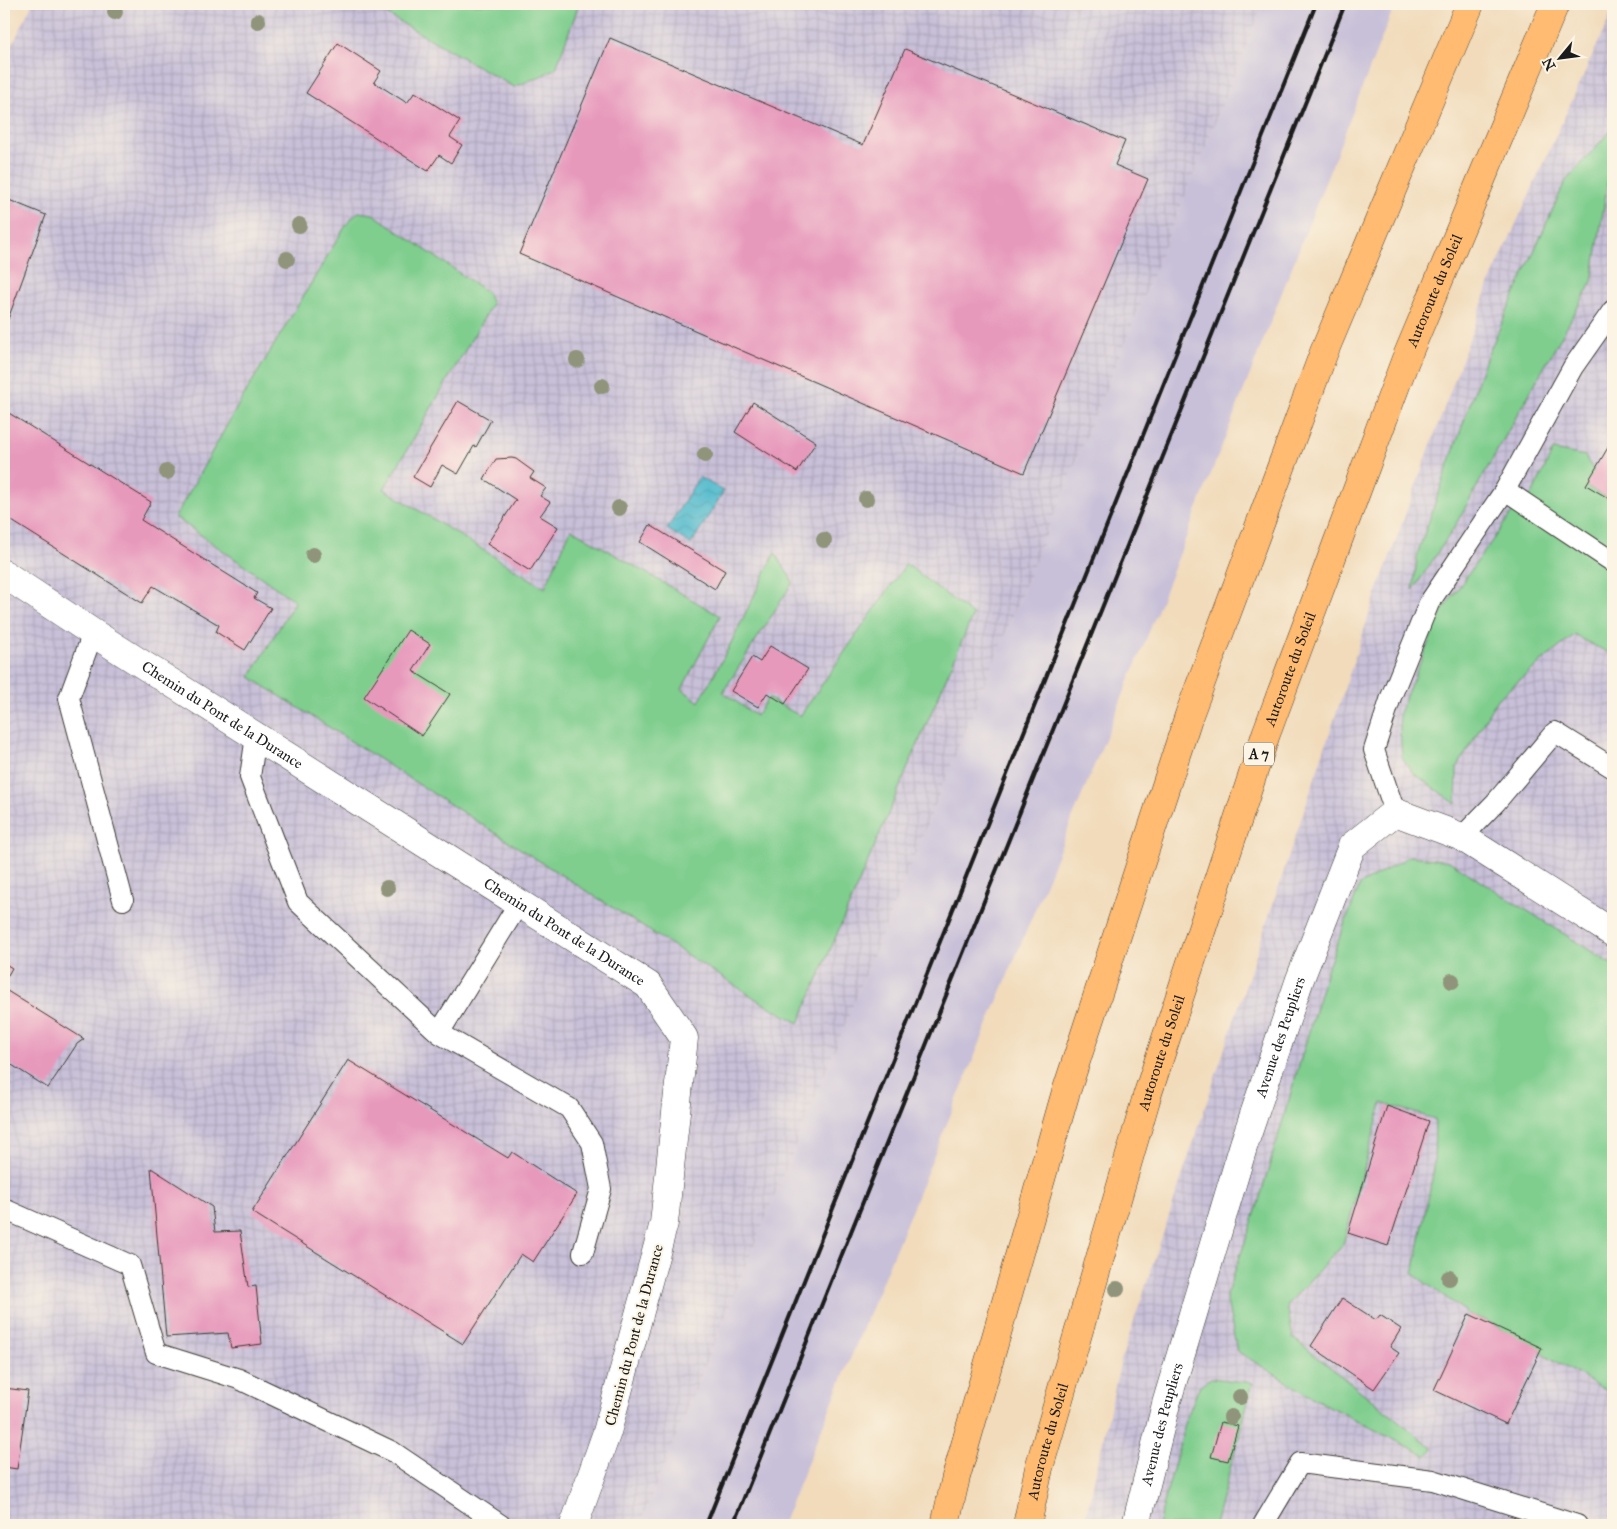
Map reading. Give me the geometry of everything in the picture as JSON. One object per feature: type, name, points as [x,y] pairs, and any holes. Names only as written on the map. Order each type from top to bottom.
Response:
[{"type":"highway","points":[[945,1525],[956,1477],[1065,1095],[1189,715],[1324,352],[1470,4]]},
{"type":"highway","name":"Autoroute du Soleil","points":[[1027,1525],[1039,1468],[1147,1096],[1266,734],[1405,361],[1556,4]]},
{"type":"street","name":"Chemin du Pont de la Durance","points":[[4,574],[93,633],[648,985],[684,1038],[664,1222],[607,1432],[574,1525]]},
{"type":"street","points":[[1395,812],[1462,837],[1613,933]]},
{"type":"street","name":"Avenue des Peupliers","points":[[1136,1525],[1166,1404],[1236,1172],[1300,979],[1352,846],[1395,812]]},
{"type":"lane","points":[[1395,812],[1374,750],[1391,697],[1429,603],[1505,490],[1573,367],[1613,310]]},
{"type":"lane","points":[[1505,490],[1613,562]]},
{"type":"lane","points":[[93,633],[69,698],[123,900]]},
{"type":"lane","points":[[1462,837],[1496,802],[1555,732],[1613,768]]},
{"type":"lane","points":[[256,736],[250,777],[298,902],[439,1033],[570,1108],[592,1143],[601,1189],[583,1253]]},
{"type":"lane","points":[[439,1033],[519,903]]},
{"type":"lane","points":[[4,1209],[130,1265],[156,1353],[240,1379],[393,1452],[501,1525]]},
{"type":"lane","points":[[1263,1525],[1300,1462],[1433,1480],[1577,1525]]},
{"type":"shaded area","points":[[32,4],[1264,4],[640,1525],[4,1525],[4,62]]},
{"type":"shaded area","points":[[1264,4],[1395,4],[1149,632],[782,1525],[640,1525]]},
{"type":"shaded area","points":[[1613,10],[1613,1525],[1084,1525],[1121,1360],[1373,603],[1492,277]]},
{"type":"green space","points":[[369,4],[579,4],[556,68],[514,87]]},
{"type":"green space","points":[[1613,128],[1613,147],[1592,282],[1452,531],[1413,590],[1418,552],[1485,361],[1565,182]]},
{"type":"green space","points":[[358,212],[373,214],[487,292],[492,304],[384,489],[545,588],[571,529],[720,616],[682,689],[699,702],[727,651],[775,553],[793,582],[723,692],[756,716],[768,698],[800,716],[906,564],[973,615],[799,1023],[761,1002],[250,677],[295,601],[175,517],[243,397],[346,225]]},
{"type":"green space","points":[[1553,450],[1585,456],[1594,472],[1586,486],[1613,501],[1613,655],[1574,635],[1497,699],[1457,768],[1456,804],[1412,772],[1402,757],[1399,713],[1442,611],[1514,510],[1533,493]]},
{"type":"green space","points":[[1410,856],[1449,861],[1613,965],[1613,1395],[1491,1323],[1469,1314],[1413,1274],[1434,1169],[1435,1119],[1382,1103],[1343,1244],[1287,1305],[1293,1338],[1433,1448],[1426,1456],[1315,1399],[1237,1351],[1226,1296],[1256,1211],[1328,967],[1360,885]]},
{"type":"green space","points":[[1211,1378],[1253,1383],[1215,1525],[1158,1525],[1187,1417],[1200,1385]]},
{"type":"water","points":[[699,477],[724,491],[691,544],[667,529]]},
{"type":"building","points":[[610,38],[863,145],[905,49],[1125,141],[1115,165],[1148,179],[1024,473],[519,254]]},
{"type":"building","points":[[338,43],[381,71],[374,82],[407,103],[415,92],[460,121],[450,137],[462,145],[451,163],[439,155],[428,171],[306,93]]},
{"type":"building","points":[[4,198],[46,215],[4,330]]},
{"type":"building","points":[[458,401],[491,420],[458,474],[442,465],[430,487],[413,477]]},
{"type":"building","points":[[753,402],[816,442],[797,472],[735,432]]},
{"type":"building","points":[[4,410],[151,502],[141,520],[257,593],[254,598],[271,608],[245,650],[216,632],[219,625],[153,586],[142,603],[4,516]]},
{"type":"building","points":[[1613,439],[1613,501],[1586,485]]},
{"type":"building","points":[[512,458],[534,472],[530,478],[546,488],[540,496],[550,502],[540,516],[558,527],[530,571],[487,544],[516,500],[484,479],[496,459]]},
{"type":"building","points":[[650,525],[725,571],[715,589],[640,542]]},
{"type":"building","points":[[408,630],[430,644],[413,671],[450,694],[422,736],[364,697]]},
{"type":"building","points":[[770,646],[808,669],[785,704],[767,693],[758,707],[731,691],[752,657],[760,662]]},
{"type":"building","points":[[4,963],[12,968],[4,982]]},
{"type":"building","points":[[4,989],[84,1039],[77,1044],[48,1088],[4,1060]]},
{"type":"building","points":[[348,1060],[508,1158],[512,1152],[577,1194],[533,1262],[521,1254],[463,1344],[252,1212]]},
{"type":"building","points":[[1387,1106],[1429,1121],[1388,1246],[1348,1233]]},
{"type":"building","points":[[151,1168],[212,1207],[215,1232],[240,1231],[248,1287],[256,1286],[262,1344],[231,1348],[228,1333],[166,1337]]},
{"type":"building","points":[[1342,1298],[1376,1320],[1380,1315],[1401,1329],[1390,1347],[1399,1353],[1374,1389],[1311,1346]]},
{"type":"building","points":[[1469,1314],[1542,1348],[1506,1424],[1434,1390]]},
{"type":"building","points":[[4,1388],[28,1391],[17,1469],[4,1467]]},
{"type":"building","points":[[1221,1422],[1238,1426],[1228,1461],[1211,1457]]},
{"type":"railway","points":[[706,1525],[1316,4]]},
{"type":"railway","points":[[733,1525],[1345,4]]}]
